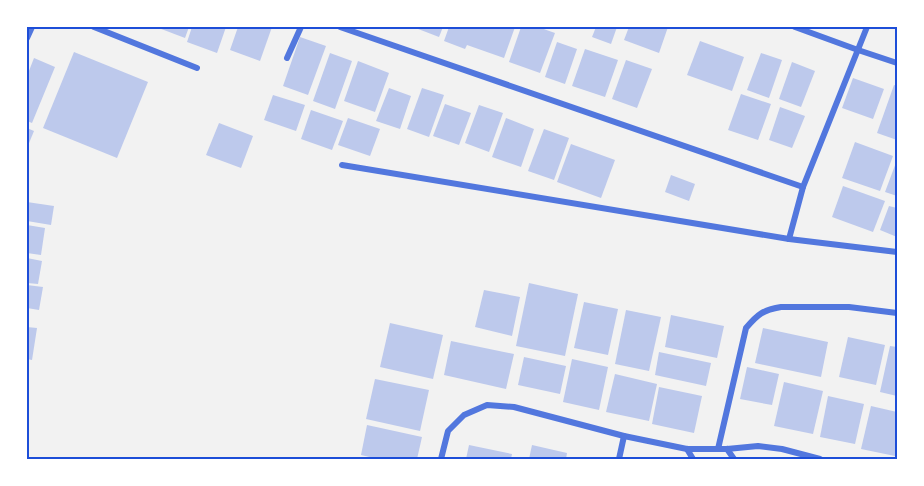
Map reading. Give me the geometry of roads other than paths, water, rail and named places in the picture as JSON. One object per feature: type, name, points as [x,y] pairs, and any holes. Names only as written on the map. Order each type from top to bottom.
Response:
[{"type":"street","points":[[27,38],[33,27]]},
{"type":"street","points":[[94,27],[197,68]]},
{"type":"street","points":[[287,58],[301,27]]},
{"type":"street","points":[[340,27],[804,187]]},
{"type":"street","points":[[795,27],[897,63]]},
{"type":"street","points":[[789,239],[804,187],[867,27]]},
{"type":"street","points":[[342,165],[789,239],[897,252]]},
{"type":"street","points":[[718,449],[746,328],[757,315],[781,307],[849,307],[897,313]]},
{"type":"street","points":[[441,459],[448,431],[464,415],[488,405],[514,407],[624,436],[687,449],[758,446],[820,459]]},
{"type":"street","points":[[619,459],[624,436]]},
{"type":"street","points":[[687,449],[693,459]]},
{"type":"street","points":[[727,449],[734,459]]}]
